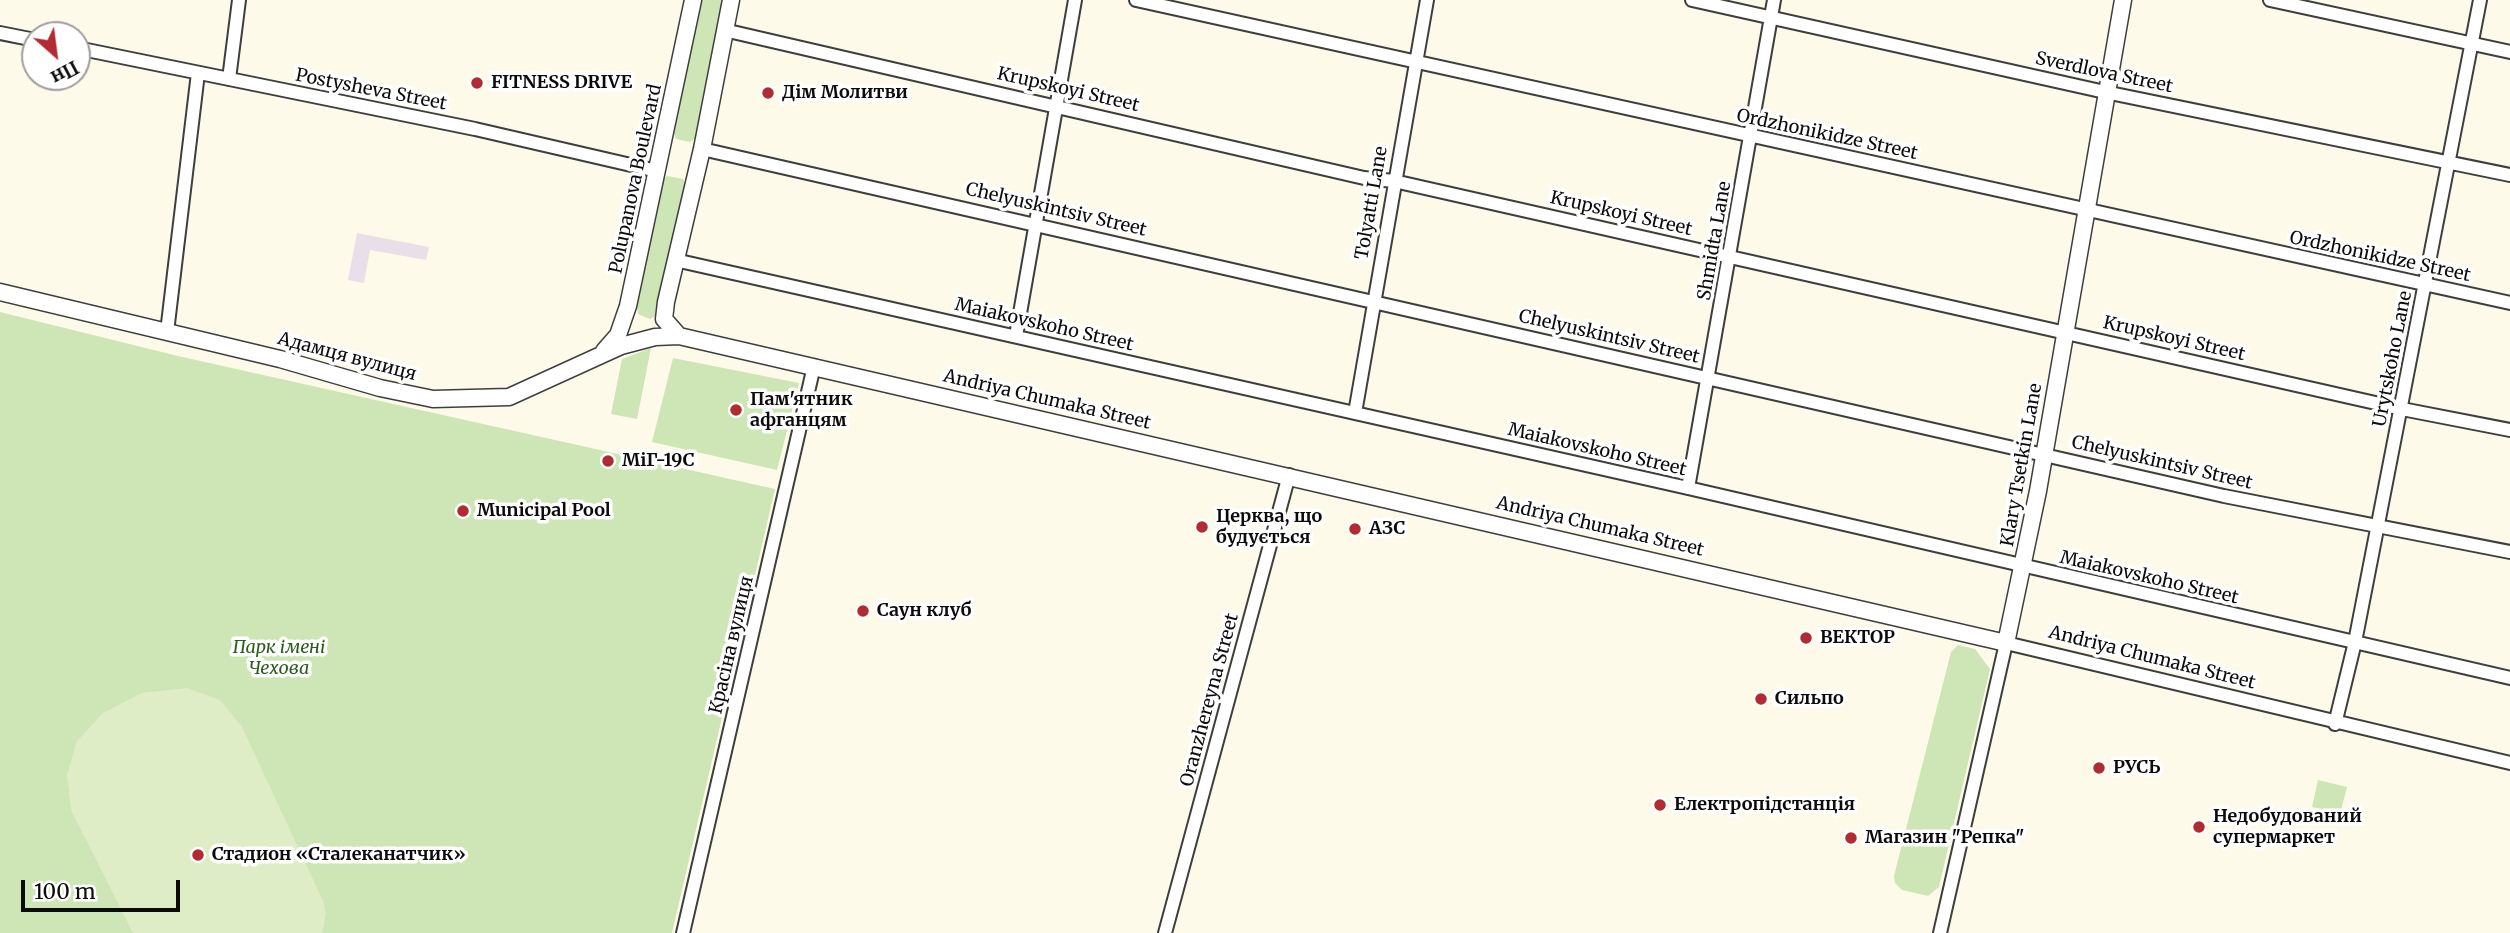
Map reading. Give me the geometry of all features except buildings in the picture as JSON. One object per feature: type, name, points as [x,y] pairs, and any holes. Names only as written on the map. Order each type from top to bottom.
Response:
[{"type":"street","points":[[229,79],[239,0]]},
{"type":"street","name":"Polupanova Boulevard","points":[[598,358],[618,335],[628,306],[693,0]]},
{"type":"street","points":[[679,336],[664,319],[732,0]]},
{"type":"street","points":[[1016,336],[1074,0]]},
{"type":"street","name":"Ordzhonikidze Street","points":[[1136,0],[2510,303]]},
{"type":"street","name":"Tolyatti Lane","points":[[1354,413],[1427,0]]},
{"type":"street","name":"Sverdlova Street","points":[[1692,0],[2105,92],[2510,175]]},
{"type":"street","name":"Shmidta Lane","points":[[1688,488],[1731,257],[1774,0]]},
{"type":"street","name":"Klary Tsetkin Lane","points":[[1940,933],[2023,567],[2123,0]]},
{"type":"street","points":[[2270,0],[2510,52]]},
{"type":"street","name":"Urytskoho Lane","points":[[2335,724],[2355,642],[2402,409],[2480,0]]},
{"type":"street","name":"Krupskoyi Street","points":[[724,30],[1055,104],[1364,178],[1394,181],[2402,409],[2510,430]]},
{"type":"street","points":[[0,33],[21,37]]},
{"type":"street","name":"Postysheva Street","points":[[91,51],[475,129],[657,171]]},
{"type":"street","points":[[167,332],[198,73]]},
{"type":"street","name":"Chelyuskintsiv Street","points":[[702,149],[2043,454],[2377,528],[2510,552]]},
{"type":"street","name":"Maiakovskoho Street","points":[[675,260],[1688,488],[2510,678]]},
{"type":"street","name":"Адамця вулиця","points":[[0,292],[433,399],[509,397],[621,346],[655,337],[679,336]]},
{"type":"street","points":[[628,306],[630,320],[640,333],[655,337]]},
{"type":"street","name":"Andriya Chumaka Street","points":[[679,336],[1289,475],[2006,643],[2335,724],[2510,763]]},
{"type":"street","name":"Красіна вулиця","points":[[683,933],[814,366]]},
{"type":"street","name":"Oranzhereyna Street","points":[[1166,933],[1289,475]]},
{"type":"shaded area","points":[[357,233],[429,247],[426,260],[370,250],[364,283],[348,280]]},
{"type":"green space","points":[[700,0],[724,0],[696,138],[690,142],[676,139],[673,131]]},
{"type":"green space","points":[[667,176],[683,179],[685,183],[657,315],[650,319],[638,314],[636,298],[663,180]]},
{"type":"green space","name":"Парк імені Чехова","points":[[0,312],[178,356],[775,489],[672,933],[0,933]]},
{"type":"green space","points":[[651,348],[637,419],[611,414],[622,359]]},
{"type":"green space","points":[[673,358],[799,383],[777,470],[652,442]]},
{"type":"green space","points":[[1958,645],[1975,649],[1990,669],[1939,887],[1928,896],[1902,890],[1895,883],[1894,876],[1951,652]]},
{"type":"green space","name":"Стадион «Сталеканатчик»","points":[[187,688],[220,700],[242,727],[323,901],[326,914],[322,933],[133,933],[71,810],[67,775],[77,741],[103,713],[142,693]]},
{"type":"green space","points":[[2318,780],[2347,787],[2340,814],[2312,807]]},
{"type":"place","name":"FITNESS DRIVE","points":[[477,83]]},
{"type":"place","name":"Дім Молитви","points":[[768,93]]},
{"type":"place","name":"Пам'ятник афганцям","points":[[736,410]]},
{"type":"place","name":"МіГ-19С","points":[[608,461]]},
{"type":"place","name":"Municipal Pool","points":[[463,511]]},
{"type":"place","name":"Церква, що будується","points":[[1202,527]]},
{"type":"place","name":"АЗС","points":[[1355,529]]},
{"type":"place","name":"Саун клуб","points":[[863,611]]},
{"type":"place","name":"ВЕКТОР","points":[[1806,638]]},
{"type":"place","name":"Сильпо","points":[[1761,699]]},
{"type":"place","name":"РУСЬ","points":[[2099,768]]},
{"type":"place","name":"Електропідстанція","points":[[1660,805]]},
{"type":"place","name":"Недобудований супермаркет","points":[[2199,827]]},
{"type":"place","name":"Магазин \"Репка\"","points":[[1851,838]]},
{"type":"place","name":"Стадион «Сталеканатчик»","points":[[198,855]]}]
